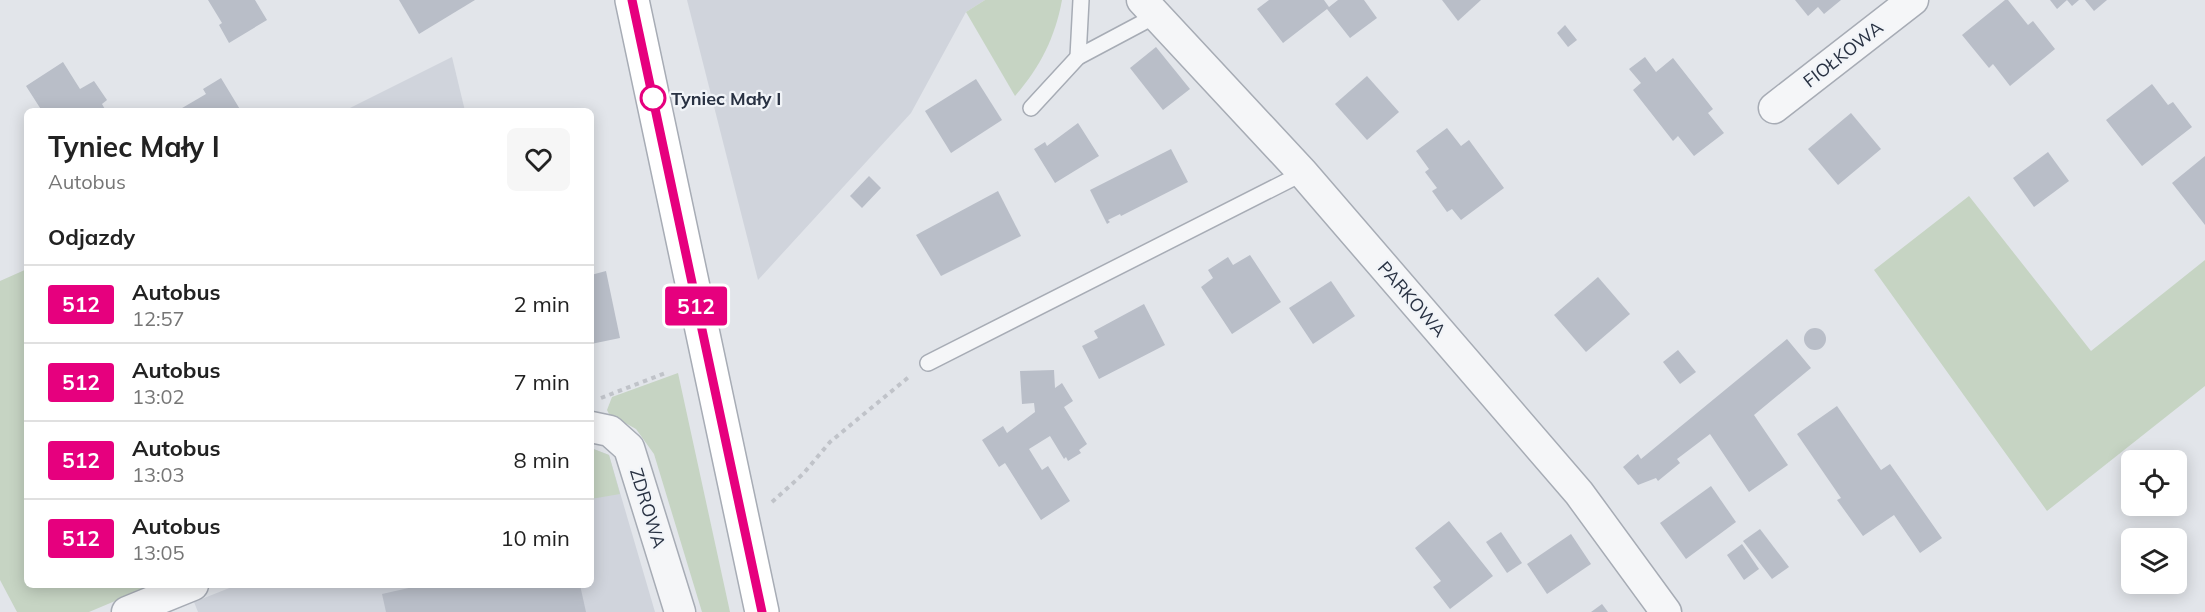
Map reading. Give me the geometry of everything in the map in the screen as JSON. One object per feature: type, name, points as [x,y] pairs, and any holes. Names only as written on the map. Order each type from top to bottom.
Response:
[{"type":"street","points":[[632,0],[762,612]]},
{"type":"street","name":"FIOŁKOWA","points":[[1774,108],[1913,0]]},
{"type":"street","name":"PARKOWA","points":[[1150,7],[1303,173],[1579,493],[1666,612]]},
{"type":"street","name":"ZDROWA","points":[[594,413],[628,448],[680,612]]},
{"type":"street","points":[[127,612],[186,588]]},
{"type":"lane","points":[[1078,57],[1082,0]]},
{"type":"lane","points":[[1031,108],[1078,57],[1150,7]]},
{"type":"lane","points":[[928,363],[1303,173]]},
{"type":"path","points":[[767,507],[803,474],[830,442],[905,379],[928,363]]},
{"type":"path","points":[[594,413],[668,372]]},
{"type":"shaded area","points":[[687,0],[985,0],[966,12],[911,113],[758,280]]},
{"type":"shaded area","points":[[452,57],[464,108],[350,108]]},
{"type":"shaded area","points":[[594,449],[609,455],[655,612],[198,612],[194,602],[229,588],[594,588]]},
{"type":"green space","points":[[985,0],[1062,0],[1051,39],[1039,63],[1015,96],[966,12]]},
{"type":"green space","points":[[1969,196],[2091,351],[2205,260],[2205,386],[2124,450],[2121,450],[2121,452],[2047,511],[1874,270]]},
{"type":"green space","points":[[24,270],[24,588],[146,588],[89,612],[17,612],[0,580],[0,281]]},
{"type":"green space","points":[[678,373],[730,612],[702,612],[654,454],[636,429],[609,414],[607,410],[612,397]]},
{"type":"green space","points":[[594,449],[609,455],[620,494],[594,498]]},
{"type":"building","points":[[208,0],[255,0],[267,20],[229,43],[219,25],[222,23]]},
{"type":"building","points":[[399,0],[475,0],[419,34]]},
{"type":"building","points":[[1269,0],[1324,0],[1329,7],[1338,0],[1364,0],[1377,18],[1350,38],[1327,9],[1283,43],[1257,9]]},
{"type":"building","points":[[1442,0],[1481,0],[1458,21]]},
{"type":"building","points":[[1795,0],[1841,0],[1824,14],[1818,7],[1808,16]]},
{"type":"building","points":[[2005,0],[2008,0],[2028,25],[2033,21],[2055,49],[2010,86],[1993,64],[1989,68],[1962,35]]},
{"type":"building","points":[[2050,0],[2067,0],[2057,9]]},
{"type":"building","points":[[2067,0],[2079,0],[2072,6]]},
{"type":"building","points":[[2085,0],[2107,0],[2094,11]]},
{"type":"building","points":[[1565,25],[1577,40],[1568,47],[1557,33]]},
{"type":"building","points":[[1156,47],[1190,89],[1163,110],[1130,68]]},
{"type":"building","points":[[1645,57],[1656,72],[1673,58],[1713,109],[1708,113],[1724,133],[1694,156],[1678,136],[1673,141],[1633,90],[1641,83],[1629,69]]},
{"type":"building","points":[[63,62],[80,89],[94,81],[107,100],[102,104],[104,108],[40,108],[26,86]]},
{"type":"building","points":[[1367,76],[1399,112],[1367,140],[1335,104]]},
{"type":"building","points":[[221,78],[239,108],[182,108],[206,94],[203,89]]},
{"type":"building","points":[[976,79],[1002,120],[951,153],[925,111]]},
{"type":"building","points":[[2152,84],[2168,105],[2173,102],[2192,127],[2142,166],[2106,120]]},
{"type":"building","points":[[1851,113],[1881,149],[1838,185],[1808,149]]},
{"type":"building","points":[[1078,123],[1099,156],[1055,183],[1034,149],[1045,142],[1047,146]]},
{"type":"building","points":[[1447,128],[1461,146],[1469,140],[1504,188],[1461,220],[1452,209],[1447,212],[1432,191],[1437,188],[1425,172],[1429,169],[1416,151]]},
{"type":"building","points":[[1171,149],[1188,182],[1121,216],[1120,214],[1108,220],[1110,222],[1107,224],[1090,190]]},
{"type":"building","points":[[2048,152],[2069,181],[2034,207],[2013,178]]},
{"type":"building","points":[[2205,156],[2205,225],[2172,183]]},
{"type":"building","points":[[869,176],[881,188],[862,208],[850,196]]},
{"type":"building","points":[[998,191],[1021,236],[941,276],[916,235]]},
{"type":"building","points":[[1250,255],[1281,302],[1232,334],[1201,287],[1213,278],[1208,270],[1228,257],[1233,265]]},
{"type":"building","points":[[606,271],[620,338],[594,343],[594,274]]},
{"type":"building","points":[[1598,277],[1630,314],[1586,352],[1554,315]]},
{"type":"building","points":[[1331,281],[1355,316],[1313,344],[1289,308]]},
{"type":"building","points":[[1144,304],[1165,345],[1099,379],[1082,346],[1098,338],[1094,331]]},
{"type":"building","points":[[1815,328],[1823,331],[1826,339],[1823,347],[1815,350],[1807,347],[1804,339],[1807,331]]},
{"type":"building","points":[[1787,339],[1811,368],[1754,415],[1788,465],[1749,492],[1710,434],[1677,459],[1680,463],[1658,481],[1656,478],[1638,485],[1623,467],[1638,454],[1641,459]]},
{"type":"building","points":[[1678,350],[1696,372],[1680,384],[1663,362]]},
{"type":"building","points":[[1054,370],[1055,388],[1062,383],[1073,401],[1064,407],[1087,444],[1079,450],[1081,453],[1068,461],[1066,457],[1064,459],[1050,436],[1029,449],[1042,470],[1048,466],[1070,501],[1041,520],[1005,463],[999,467],[982,440],[1003,426],[1007,433],[1035,412],[1034,403],[1022,404],[1020,371]]},
{"type":"building","points":[[1837,406],[1881,470],[1890,464],[1942,538],[1920,553],[1894,515],[1863,536],[1837,500],[1841,498],[1797,434]]},
{"type":"building","points":[[1711,486],[1736,522],[1686,559],[1660,523]]},
{"type":"building","points":[[1449,521],[1493,576],[1450,609],[1433,587],[1441,581],[1415,548]]},
{"type":"building","points":[[1760,529],[1789,567],[1772,579],[1743,541]]},
{"type":"building","points":[[1501,532],[1522,563],[1507,573],[1486,542]]},
{"type":"building","points":[[1571,534],[1591,564],[1547,594],[1527,564]]},
{"type":"building","points":[[1742,544],[1759,569],[1744,580],[1727,555]]},
{"type":"building","points":[[409,588],[581,588],[586,612],[386,612],[382,594]]},
{"type":"building","points":[[1602,604],[1608,612],[1591,612]]},
{"type":"bus line","name":"512","points":[[632,0],[762,612]]},
{"type":"place","name":"Tyniec Mały I","points":[[653,98]]}]
